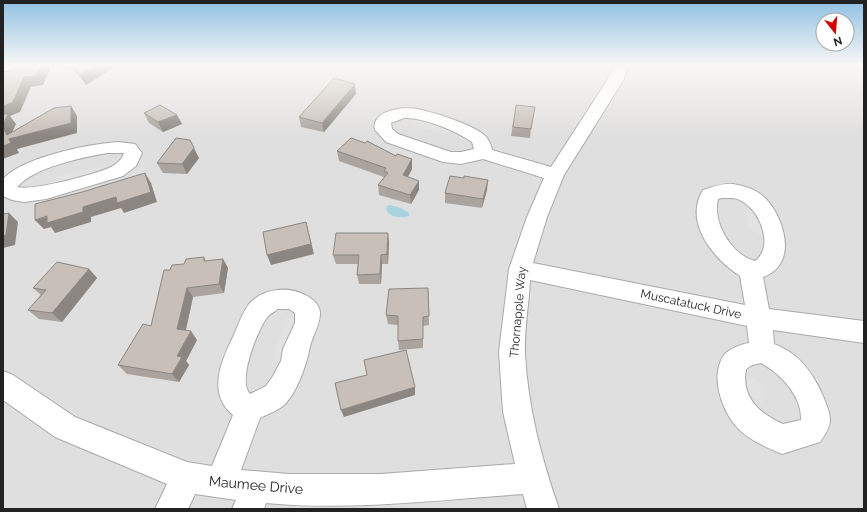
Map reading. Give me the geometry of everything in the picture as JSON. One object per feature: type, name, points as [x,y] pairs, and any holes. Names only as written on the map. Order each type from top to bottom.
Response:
[{"type":"street","name":"Thornapple Way","points":[[543,509],[533,478],[518,412],[512,352],[520,269],[537,217],[555,175],[610,89]]},
{"type":"street","points":[[484,153],[482,144],[474,135],[421,116],[410,113],[398,113],[384,120],[382,125],[382,129],[392,138],[449,158],[461,158],[484,153],[555,175]]},
{"type":"street","points":[[117,147],[129,148],[133,153],[130,162],[116,172],[46,192],[24,195],[12,193],[4,189],[21,172],[90,151],[117,147]]},
{"type":"street","name":"Muscatatuck Drive","points":[[520,269],[759,318],[864,332]]},
{"type":"street","points":[[751,271],[759,318],[762,351]]},
{"type":"street","name":"Maumee Drive","points":[[3,384],[65,427],[188,477],[221,483],[253,498],[289,490],[381,489],[533,478]]},
{"type":"street","points":[[221,483],[249,409]]},
{"type":"street","points":[[171,509],[188,477]]},
{"type":"shaded area","points":[[3,89],[864,89],[864,509],[3,509]]},
{"type":"shaded area","points":[[424,120],[457,127],[443,135],[412,124]]},
{"type":"shaded area","points":[[101,166],[96,178],[50,190],[58,176]]},
{"type":"shaded area","points":[[746,210],[770,220],[775,241],[749,230]]},
{"type":"shaded area","points":[[287,317],[305,326],[290,371],[273,357]]},
{"type":"shaded area","points":[[733,367],[764,386],[762,403],[731,382]]},
{"type":"water","points":[[390,205],[401,208],[409,213],[409,216],[392,216],[386,209],[387,206]]},
{"type":"building","points":[[3,89],[19,89],[13,102],[3,106]]},
{"type":"building","points":[[324,89],[351,89],[322,123],[299,117]]},
{"type":"building","points":[[160,105],[177,115],[158,122],[144,113]]},
{"type":"building","points":[[516,105],[535,107],[531,129],[513,127]]},
{"type":"building","points":[[71,106],[71,123],[9,139],[11,143],[3,146],[3,128],[7,135],[54,108]]},
{"type":"building","points":[[3,114],[8,114],[3,125]]},
{"type":"building","points":[[176,138],[190,140],[194,148],[182,164],[157,163]]},
{"type":"building","points":[[351,138],[365,143],[367,141],[396,156],[397,154],[412,159],[403,175],[419,181],[410,195],[378,185],[388,173],[384,171],[386,168],[337,151]]},
{"type":"building","points":[[145,173],[151,192],[117,203],[116,197],[83,207],[83,212],[47,223],[47,216],[35,220],[35,204]]},
{"type":"building","points":[[450,176],[464,178],[464,176],[488,180],[483,199],[445,193]]},
{"type":"building","points":[[9,213],[6,235],[3,236],[3,214]]},
{"type":"building","points":[[306,222],[311,244],[267,255],[263,232]]},
{"type":"building","points":[[336,233],[388,233],[387,254],[381,255],[380,274],[357,275],[359,255],[333,255]]},
{"type":"building","points":[[204,257],[204,261],[223,259],[219,284],[187,288],[177,329],[191,331],[177,356],[182,357],[172,374],[118,365],[143,324],[151,326],[164,270],[170,270],[172,265],[184,264],[186,259]]},
{"type":"building","points":[[57,262],[89,269],[52,313],[28,310],[46,290],[33,288]]},
{"type":"building","points":[[428,288],[429,316],[423,317],[423,339],[398,341],[398,316],[386,315],[389,289]]},
{"type":"building","points":[[406,350],[415,387],[341,410],[335,383],[367,375],[364,360]]}]
